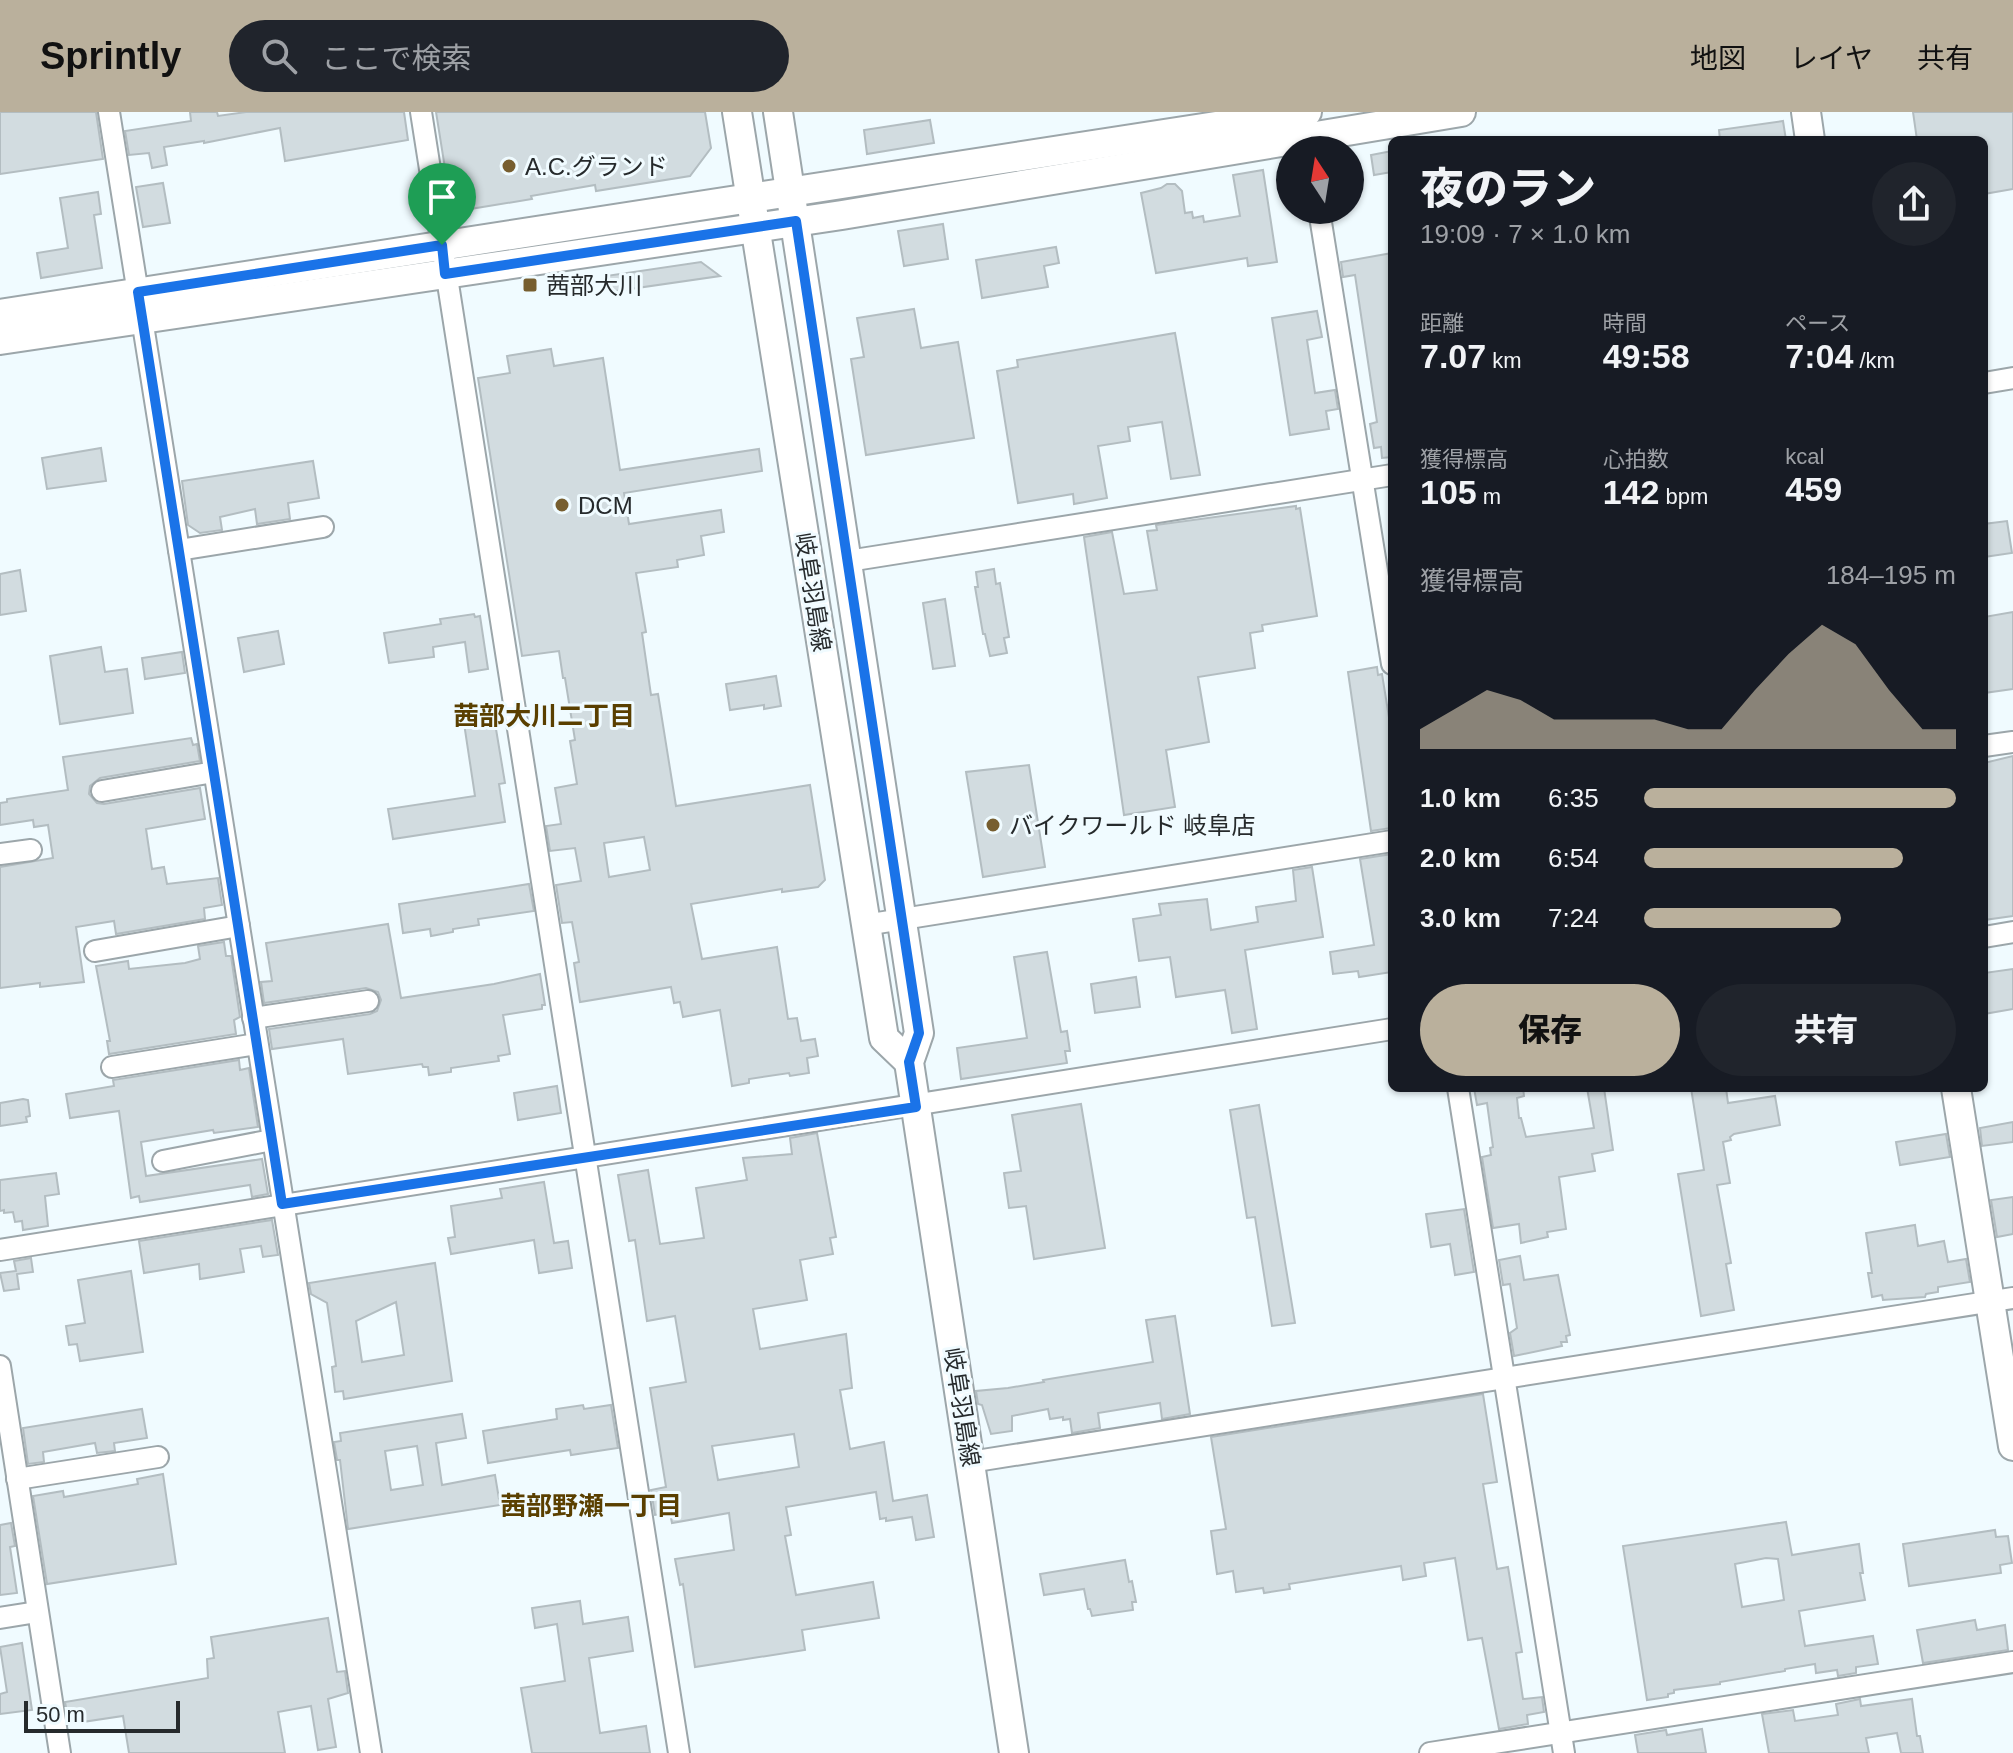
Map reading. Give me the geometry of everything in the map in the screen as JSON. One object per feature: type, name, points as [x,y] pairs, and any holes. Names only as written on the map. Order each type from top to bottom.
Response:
[{"type":"street","points":[[109,112],[371,1753]]},
{"type":"street","points":[[421,112],[679,1753]]},
{"type":"street","name":"岐阜羽島線","points":[[737,112],[884,1038],[909,1062]]},
{"type":"street","name":"岐阜羽島線","points":[[778,112],[919,1033],[909,1062],[1014,1753]]},
{"type":"street","points":[[0,340],[141,305],[442,245],[751,197],[1307,124],[1461,112]]},
{"type":"street","points":[[1806,112],[1809,136]]},
{"type":"street","points":[[0,314],[141,305],[445,274],[796,221],[1307,124]]},
{"type":"street","points":[[1321,224],[1388,639]]},
{"type":"street","points":[[1988,382],[2013,378]]},
{"type":"street","points":[[848,561],[1388,476]]},
{"type":"street","points":[[179,550],[323,527]]},
{"type":"street","points":[[1988,745],[2013,742]]},
{"type":"street","points":[[102,791],[214,772]]},
{"type":"street","points":[[865,925],[1388,842]]},
{"type":"street","points":[[0,854],[31,850]]},
{"type":"street","points":[[95,951],[239,926]]},
{"type":"street","points":[[1988,936],[2013,932]]},
{"type":"street","points":[[253,1018],[368,1001]]},
{"type":"street","points":[[0,1250],[1388,1030]]},
{"type":"street","points":[[112,1067],[257,1044]]},
{"type":"street","points":[[1459,1092],[1564,1753]]},
{"type":"street","points":[[1957,1092],[2002,1299],[2013,1446]]},
{"type":"street","points":[[163,1161],[272,1140]]},
{"type":"street","points":[[970,1462],[2002,1299]]},
{"type":"street","points":[[0,1366],[12,1489],[37,1612],[60,1753]]},
{"type":"street","points":[[12,1489],[158,1457]]},
{"type":"street","points":[[0,1618],[37,1612]]},
{"type":"street","points":[[1430,1753],[2013,1662]]},
{"type":"building","points":[[0,112],[96,112],[103,159],[0,174]]},
{"type":"building","points":[[190,112],[217,112],[218,116],[246,112],[404,112],[408,140],[285,161],[280,128],[204,143],[164,147],[167,165],[152,168],[149,153],[129,155],[125,131],[191,121]]},
{"type":"building","points":[[436,112],[705,112],[711,148],[690,176],[596,191],[595,185],[452,212]]},
{"type":"building","points":[[1913,112],[2013,112],[2013,189],[1988,193],[1988,136],[1916,136]]},
{"type":"building","points":[[930,120],[934,143],[867,154],[864,130]]},
{"type":"building","points":[[1783,121],[1785,136],[1720,136],[1719,130]]},
{"type":"building","points":[[1388,152],[1388,173],[1374,175],[1371,155]]},
{"type":"building","points":[[1263,170],[1277,262],[1248,266],[1247,258],[1156,273],[1141,193],[1175,184],[1182,191],[1185,213],[1192,212],[1193,218],[1203,216],[1204,222],[1240,216],[1233,175]]},
{"type":"building","points":[[163,183],[170,223],[143,227],[136,187]]},
{"type":"building","points":[[98,192],[101,214],[94,215],[102,268],[41,278],[37,253],[68,248],[60,198]]},
{"type":"building","points":[[943,224],[948,259],[904,266],[898,231]]},
{"type":"building","points":[[1056,247],[1059,263],[1044,266],[1048,287],[982,298],[976,260]]},
{"type":"building","points":[[1388,254],[1388,457],[1382,458],[1381,447],[1374,448],[1370,424],[1377,422],[1355,275],[1343,277],[1341,262]]},
{"type":"building","points":[[701,262],[720,276],[609,292],[606,276]]},
{"type":"building","points":[[914,309],[921,348],[958,342],[974,438],[866,455],[851,359],[864,357],[857,318]]},
{"type":"building","points":[[1317,311],[1322,337],[1307,340],[1315,393],[1335,390],[1338,409],[1326,411],[1329,429],[1290,435],[1272,318]]},
{"type":"building","points":[[1175,333],[1200,475],[1171,479],[1162,422],[1128,427],[1130,441],[1098,446],[1107,498],[1074,504],[1073,494],[1018,503],[997,371],[1018,367],[1017,360]]},
{"type":"building","points":[[551,349],[554,366],[603,358],[620,470],[759,449],[762,471],[624,493],[629,524],[721,510],[724,532],[701,536],[704,555],[677,560],[678,567],[636,573],[646,632],[642,633],[651,695],[658,694],[676,806],[810,785],[825,880],[818,887],[782,892],[782,889],[691,904],[702,959],[777,947],[788,1019],[797,1018],[801,1041],[815,1039],[818,1056],[807,1058],[809,1073],[749,1079],[749,1083],[732,1086],[720,1010],[683,1017],[680,1002],[674,1003],[671,987],[580,1002],[574,963],[579,962],[572,922],[562,923],[556,885],[581,881],[575,848],[550,851],[546,826],[561,824],[555,788],[577,784],[570,741],[575,740],[565,678],[559,651],[522,656],[478,378],[510,373],[507,356]],"holes":[[[644,837],[650,870],[609,877],[604,843]]]},
{"type":"building","points":[[101,448],[106,481],[47,489],[42,458]]},
{"type":"building","points":[[313,461],[319,498],[288,503],[290,519],[257,524],[255,509],[220,517],[222,530],[200,533],[188,525],[182,481]]},
{"type":"building","points":[[1296,506],[1296,509],[1300,508],[1317,616],[1262,625],[1263,631],[1250,633],[1255,668],[1198,677],[1209,742],[1166,750],[1175,807],[1124,815],[1084,537],[1112,532],[1124,594],[1157,590],[1147,531],[1157,530],[1156,525]]},
{"type":"building","points":[[2007,521],[2012,553],[1988,556],[1988,523]]},
{"type":"building","points":[[994,569],[996,584],[1000,583],[1009,637],[1004,638],[1007,653],[990,656],[975,587],[978,587],[976,572]]},
{"type":"building","points":[[20,570],[26,611],[0,615],[0,574]]},
{"type":"building","points":[[945,599],[955,666],[933,669],[923,603]]},
{"type":"building","points":[[2013,612],[2013,689],[1988,692],[1988,616]]},
{"type":"building","points":[[474,614],[475,617],[480,616],[488,669],[469,672],[465,642],[433,647],[434,657],[389,663],[384,633],[441,624],[440,619]]},
{"type":"building","points":[[278,631],[284,664],[244,672],[238,638]]},
{"type":"building","points":[[101,647],[105,672],[127,669],[133,713],[60,724],[50,656]]},
{"type":"building","points":[[182,652],[185,673],[145,679],[142,658]]},
{"type":"building","points":[[1377,667],[1378,675],[1382,674],[1388,711],[1388,828],[1371,831],[1348,672]]},
{"type":"building","points":[[776,676],[781,706],[730,710],[726,684]]},
{"type":"building","points":[[492,705],[505,783],[499,784],[505,822],[393,839],[388,809],[475,796],[462,710]]},
{"type":"building","points":[[191,738],[193,745],[197,744],[200,761],[100,778],[90,786],[89,794],[97,803],[104,804],[200,788],[205,819],[146,829],[152,869],[164,867],[167,884],[218,878],[222,905],[204,908],[205,919],[116,934],[114,921],[76,927],[84,982],[0,988],[0,867],[53,858],[48,825],[34,827],[33,820],[0,825],[0,803],[7,802],[7,799],[68,790],[63,757]]},
{"type":"building","points":[[2013,756],[2013,916],[1988,919],[1988,762]]},
{"type":"building","points":[[1029,765],[1045,867],[983,877],[966,772]]},
{"type":"building","points":[[1388,855],[1388,973],[1359,977],[1358,971],[1333,974],[1330,952],[1374,945],[1360,859]]},
{"type":"building","points":[[1312,867],[1323,937],[1245,950],[1257,1029],[1232,1033],[1225,990],[1176,997],[1170,957],[1139,961],[1133,919],[1161,915],[1159,904],[1207,899],[1211,930],[1258,922],[1256,907],[1296,901],[1293,870]]},
{"type":"building","points":[[529,884],[534,911],[478,919],[479,925],[431,936],[430,929],[403,933],[399,904]]},
{"type":"building","points":[[388,924],[401,998],[540,974],[545,1005],[542,1009],[503,1015],[510,1054],[498,1056],[499,1061],[451,1068],[451,1072],[429,1075],[428,1067],[422,1064],[348,1074],[343,1039],[272,1049],[269,1029],[370,1014],[377,1011],[381,1000],[378,992],[366,988],[264,1003],[261,982],[272,981],[266,943]]},
{"type":"building","points":[[224,942],[226,956],[231,956],[240,1017],[234,1020],[236,1034],[109,1054],[107,1041],[110,1041],[96,966],[128,961],[129,969],[185,963],[200,959],[198,946]]},
{"type":"building","points":[[1047,952],[1061,1032],[1067,1031],[1070,1051],[1065,1051],[1067,1063],[961,1079],[957,1048],[1027,1038],[1014,957]]},
{"type":"building","points":[[2013,969],[2013,1009],[1988,1013],[1988,972]]},
{"type":"building","points":[[1136,977],[1140,1007],[1095,1013],[1091,984]]},
{"type":"building","points":[[239,1060],[240,1070],[249,1068],[258,1127],[214,1133],[213,1130],[141,1142],[146,1176],[262,1159],[268,1194],[252,1197],[250,1185],[140,1202],[139,1196],[131,1198],[119,1111],[70,1118],[66,1094],[114,1086],[113,1080]]},
{"type":"building","points":[[557,1086],[561,1113],[518,1120],[514,1093]]},
{"type":"building","points":[[1475,1092],[1524,1092],[1524,1096],[1517,1098],[1519,1118],[1526,1137],[1594,1128],[1588,1092],[1605,1092],[1613,1150],[1592,1154],[1595,1171],[1559,1177],[1566,1229],[1547,1232],[1548,1237],[1521,1243],[1519,1224],[1493,1228],[1482,1157],[1491,1155],[1490,1148],[1493,1147],[1487,1103],[1477,1105]]},
{"type":"building","points":[[1692,1092],[1727,1092],[1728,1103],[1775,1096],[1780,1125],[1734,1134],[1731,1140],[1723,1142],[1730,1183],[1717,1185],[1731,1263],[1726,1264],[1734,1310],[1701,1316],[1678,1174],[1704,1170]]},
{"type":"building","points":[[28,1100],[30,1116],[26,1117],[27,1122],[0,1126],[0,1103]]},
{"type":"building","points":[[1081,1104],[1105,1248],[1034,1259],[1026,1206],[1009,1208],[1004,1173],[1021,1171],[1012,1115]]},
{"type":"building","points":[[1259,1105],[1295,1323],[1272,1326],[1255,1217],[1247,1218],[1230,1110]]},
{"type":"building","points":[[2013,1122],[2013,1142],[1982,1146],[1980,1128]]},
{"type":"building","points":[[817,1133],[836,1237],[830,1238],[833,1254],[800,1260],[807,1300],[753,1309],[760,1349],[846,1334],[852,1388],[840,1390],[850,1449],[884,1442],[893,1501],[927,1495],[934,1537],[916,1540],[912,1517],[880,1519],[876,1492],[786,1507],[791,1535],[785,1536],[796,1595],[873,1582],[879,1618],[802,1630],[805,1650],[695,1667],[683,1584],[680,1585],[675,1559],[734,1550],[729,1513],[672,1523],[670,1513],[655,1515],[651,1490],[666,1487],[650,1388],[686,1382],[675,1316],[647,1321],[635,1240],[629,1241],[618,1175],[648,1170],[660,1244],[704,1238],[696,1188],[747,1180],[743,1158],[792,1154],[790,1138]],"holes":[[[794,1434],[799,1467],[718,1480],[712,1446]]]},
{"type":"building","points":[[1946,1134],[1950,1157],[1900,1165],[1896,1142]]},
{"type":"building","points":[[56,1173],[59,1194],[45,1196],[48,1226],[23,1230],[22,1221],[15,1222],[13,1212],[0,1211],[0,1180]]},
{"type":"building","points":[[544,1182],[554,1243],[568,1241],[572,1268],[539,1273],[534,1240],[451,1254],[448,1238],[455,1237],[451,1206],[502,1198],[500,1189]]},
{"type":"building","points":[[2013,1197],[2013,1234],[1997,1237],[1991,1200]]},
{"type":"building","points":[[1464,1209],[1474,1272],[1455,1275],[1450,1244],[1431,1247],[1426,1214]]},
{"type":"building","points":[[272,1220],[278,1255],[263,1257],[261,1246],[240,1249],[244,1272],[200,1279],[199,1264],[144,1273],[139,1241]]},
{"type":"building","points":[[1915,1225],[1918,1246],[1944,1241],[1948,1262],[1966,1259],[1970,1282],[1938,1287],[1938,1292],[1926,1294],[1925,1297],[1883,1300],[1882,1295],[1872,1297],[1866,1233]]},
{"type":"building","points":[[1520,1256],[1524,1280],[1558,1275],[1570,1335],[1566,1336],[1567,1342],[1561,1342],[1562,1346],[1514,1356],[1510,1333],[1517,1328],[1510,1284],[1503,1285],[1499,1260]]},
{"type":"building","points":[[31,1258],[33,1272],[17,1274],[19,1289],[4,1291],[0,1273],[16,1271],[14,1261]]},
{"type":"building","points":[[435,1263],[452,1381],[344,1399],[343,1391],[335,1392],[332,1367],[336,1366],[327,1303],[311,1294],[309,1283]],"holes":[[[396,1302],[404,1355],[362,1362],[356,1321]]]},
{"type":"building","points":[[131,1271],[143,1352],[80,1361],[77,1344],[69,1345],[66,1326],[85,1323],[78,1280]]},
{"type":"building","points":[[1175,1316],[1190,1414],[1162,1419],[1160,1403],[1098,1413],[1100,1428],[1072,1433],[1070,1419],[1050,1419],[1048,1409],[1012,1416],[1012,1431],[991,1434],[976,1391],[1153,1362],[1146,1320]]},
{"type":"building","points":[[1483,1394],[1497,1482],[1483,1484],[1497,1569],[1508,1567],[1522,1652],[1516,1653],[1523,1699],[1542,1697],[1544,1712],[1527,1715],[1528,1724],[1499,1729],[1482,1638],[1468,1640],[1455,1558],[1424,1563],[1426,1576],[1403,1580],[1401,1566],[1289,1584],[1290,1589],[1264,1593],[1263,1588],[1236,1592],[1233,1571],[1217,1574],[1211,1531],[1226,1529],[1211,1437]]},
{"type":"building","points":[[583,1405],[584,1409],[611,1405],[618,1448],[571,1455],[570,1450],[488,1463],[483,1431],[557,1419],[556,1409]]},
{"type":"building","points":[[142,1409],[147,1438],[114,1443],[115,1451],[97,1453],[95,1443],[43,1452],[44,1462],[28,1464],[23,1428]]},
{"type":"building","points":[[462,1414],[466,1438],[436,1443],[442,1485],[495,1475],[500,1505],[348,1529],[340,1460],[337,1460],[334,1442],[341,1441],[340,1433]],"holes":[[[417,1446],[423,1485],[391,1490],[385,1451]]]},
{"type":"building","points":[[163,1474],[176,1564],[47,1584],[33,1496],[63,1491],[64,1497],[138,1484],[137,1479]]},
{"type":"building","points":[[1786,1522],[1792,1555],[1859,1544],[1865,1600],[1799,1611],[1805,1646],[1873,1636],[1878,1664],[1856,1667],[1856,1673],[1838,1676],[1837,1670],[1816,1673],[1815,1664],[1720,1684],[1674,1690],[1668,1697],[1647,1700],[1623,1546]],"holes":[[[1778,1559],[1784,1600],[1742,1607],[1735,1564]]]},
{"type":"building","points":[[11,1523],[15,1546],[10,1547],[17,1593],[0,1595],[0,1525]]},
{"type":"building","points":[[1995,1530],[1996,1537],[2008,1536],[2012,1563],[2000,1565],[2001,1573],[1909,1586],[1903,1544]]},
{"type":"building","points":[[1125,1560],[1136,1602],[1132,1602],[1133,1610],[1092,1616],[1084,1589],[1044,1595],[1040,1574]]},
{"type":"building","points":[[580,1601],[583,1624],[628,1617],[633,1651],[589,1658],[600,1733],[646,1726],[650,1753],[532,1753],[521,1688],[565,1681],[557,1624],[535,1628],[532,1608]]},
{"type":"building","points":[[328,1618],[337,1672],[345,1671],[348,1693],[328,1699],[336,1747],[318,1750],[311,1706],[278,1712],[285,1753],[129,1753],[123,1716],[69,1724],[65,1702],[208,1678],[207,1659],[214,1658],[211,1637]]},
{"type":"building","points":[[1975,1620],[1977,1630],[2005,1625],[2008,1650],[1923,1663],[1917,1630]]},
{"type":"building","points":[[22,1643],[32,1710],[0,1714],[0,1694],[7,1692],[0,1647]]},
{"type":"building","points":[[1860,1699],[1861,1706],[1912,1699],[1917,1736],[1920,1736],[1923,1753],[1901,1753],[1897,1733],[1866,1738],[1869,1753],[1769,1753],[1762,1714],[1793,1710],[1795,1721],[1838,1715],[1836,1704]]},
{"type":"building","points":[[1702,1729],[1706,1753],[1638,1753],[1635,1735],[1666,1730],[1667,1735]]},
{"type":"place","name":"A.C.グランド","points":[[509,166]]},
{"type":"place","name":"茜部大川","points":[[530,285]]},
{"type":"place","name":"DCM","points":[[562,505]]},
{"type":"place","name":"バイクワールド 岐阜店","points":[[993,825]]},
{"type":"district","name":"茜部大川二丁目","points":[[544,716]]},
{"type":"district","name":"茜部野瀬一丁目","points":[[591,1506]]},
{"type":"route","points":[[796,221],[919,1033],[909,1062],[916,1107],[282,1204],[138,292],[442,245],[445,274],[796,221]]}]
